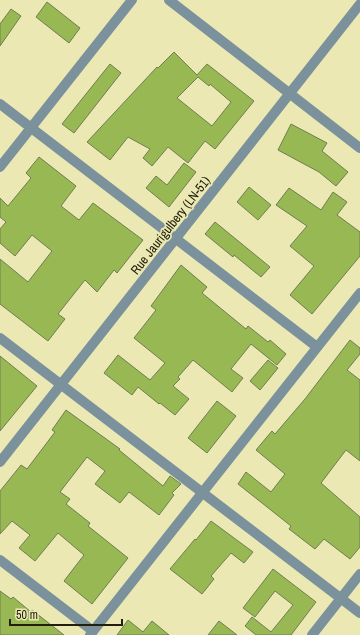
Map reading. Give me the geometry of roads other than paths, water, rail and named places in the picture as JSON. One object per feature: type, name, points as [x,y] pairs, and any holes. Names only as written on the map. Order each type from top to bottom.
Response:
[{"type":"street","points":[[0,168],[132,0]]},
{"type":"street","points":[[169,0],[360,148]]},
{"type":"street","name":"Rue Jaurigulbery (LN-51)","points":[[0,462],[360,4]]},
{"type":"street","points":[[0,104],[317,347]]},
{"type":"street","points":[[0,560],[92,633],[360,293]]},
{"type":"street","points":[[0,338],[360,613]]},
{"type":"street","points":[[312,635],[360,574]]}]
